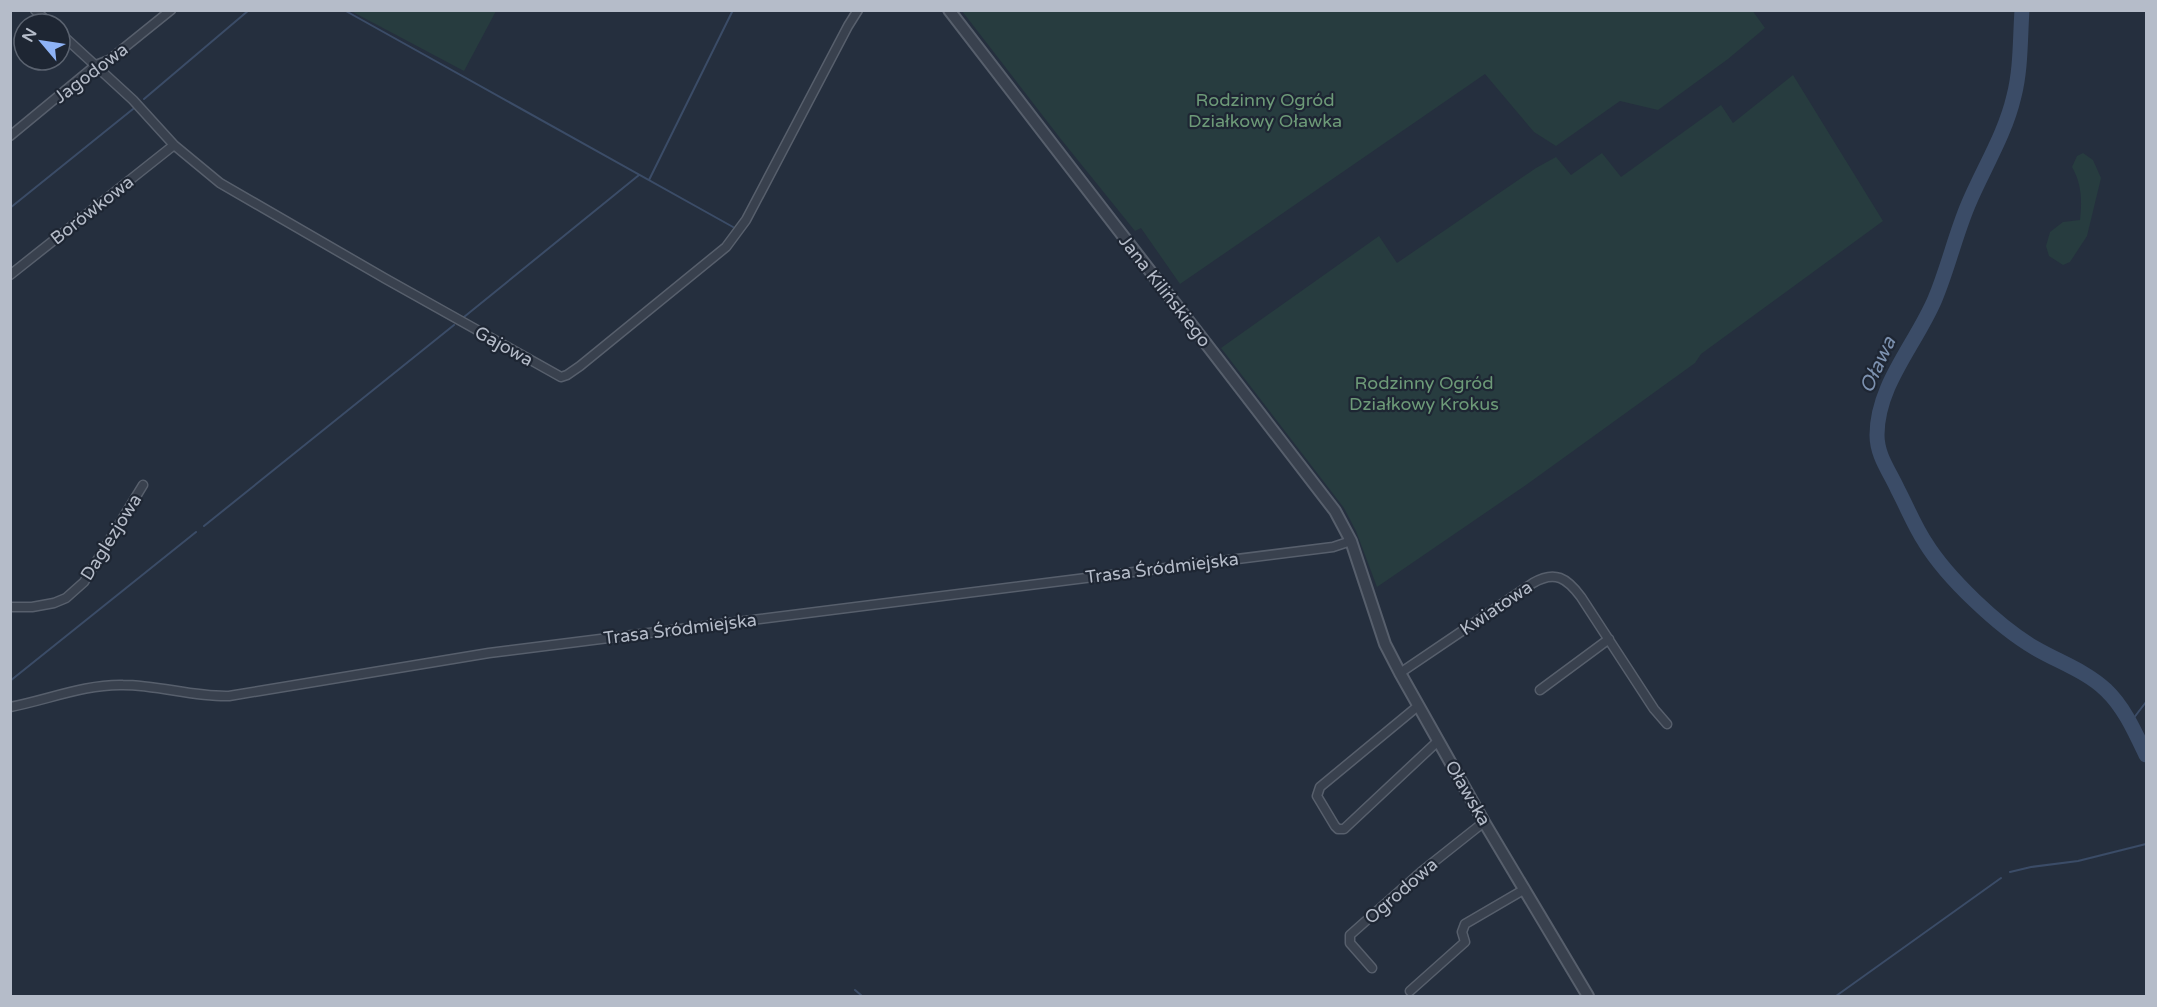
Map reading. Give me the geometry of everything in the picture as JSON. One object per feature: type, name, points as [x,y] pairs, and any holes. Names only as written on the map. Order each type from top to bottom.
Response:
[{"type":"street","name":"Jagodowa","points":[[12,132],[96,65],[109,60],[171,10]]},
{"type":"street","name":"Gajowa","points":[[72,44],[133,99],[174,145],[201,169],[236,193],[561,377],[580,366],[688,279],[734,238],[746,220],[858,10]]},
{"type":"street","name":"Jana Kilińskiego","points":[[949,10],[1327,498],[1351,541],[1365,580]]},
{"type":"street","name":"Borówkowa","points":[[10,275],[174,145]]},
{"type":"street","name":"Daglezjowa","points":[[10,607],[32,607],[54,603],[66,598],[84,582],[143,485]]},
{"type":"street","name":"Trasa Śródmiejska","points":[[10,707],[114,685],[205,696],[228,696],[482,654],[1337,546],[1351,541]]},
{"type":"street","name":"Kwiatowa","points":[[1400,673],[1533,583],[1547,576],[1554,576],[1568,582],[1581,597],[1654,709],[1667,724]]},
{"type":"street","name":"Oławska","points":[[1365,580],[1385,644],[1400,673],[1484,822],[1588,996]]},
{"type":"street","points":[[1540,690],[1609,639]]},
{"type":"street","points":[[1418,706],[1320,787],[1317,796],[1335,826],[1338,829],[1344,829],[1438,741]]},
{"type":"street","name":"Ogrodowa","points":[[1372,968],[1350,943],[1350,935],[1484,822]]},
{"type":"street","points":[[1410,991],[1465,942],[1462,932],[1465,924],[1524,889]]},
{"type":"green space","name":"Rodzinny Ogród Działkowy Oławka","points":[[1752,10],[1765,28],[1728,59],[1658,110],[1620,101],[1556,146],[1534,132],[1485,74],[1180,284],[1141,228],[1135,231],[962,11]]},
{"type":"green space","points":[[351,11],[496,11],[464,71]]},
{"type":"green space","name":"Rodzinny Ogród Działkowy Krokus","points":[[1793,75],[1883,221],[1701,354],[1695,363],[1526,485],[1377,587],[1356,531],[1344,508],[1221,348],[1379,236],[1397,263],[1536,168],[1556,157],[1571,175],[1602,153],[1621,177],[1721,105],[1733,123]]},
{"type":"green space","points":[[2083,153],[2093,160],[2101,178],[2087,236],[2070,262],[2063,265],[2049,256],[2046,246],[2050,232],[2063,222],[2080,220],[2081,193],[2072,167],[2077,156]]},
{"type":"waterway","points":[[144,99],[249,10]]},
{"type":"waterway","points":[[344,10],[733,227]]},
{"type":"waterway","points":[[649,180],[733,10]]},
{"type":"waterway","name":"Oława","points":[[2022,10],[2018,75],[2010,110],[1968,205],[1935,299],[1883,399],[1877,435],[1879,450],[1917,529],[1946,571],[2006,628],[2035,648],[2090,677],[2106,690],[2124,712],[2146,755]]},
{"type":"waterway","points":[[10,208],[133,109]]},
{"type":"waterway","points":[[464,317],[639,175]]},
{"type":"waterway","points":[[204,526],[454,325]]},
{"type":"waterway","points":[[10,681],[196,532]]},
{"type":"waterway","points":[[2129,721],[2146,702]]},
{"type":"waterway","points":[[2010,872],[2078,861],[2146,844]]},
{"type":"waterway","points":[[1836,996],[2001,878]]},
{"type":"waterway","points":[[855,990],[862,996]]}]
